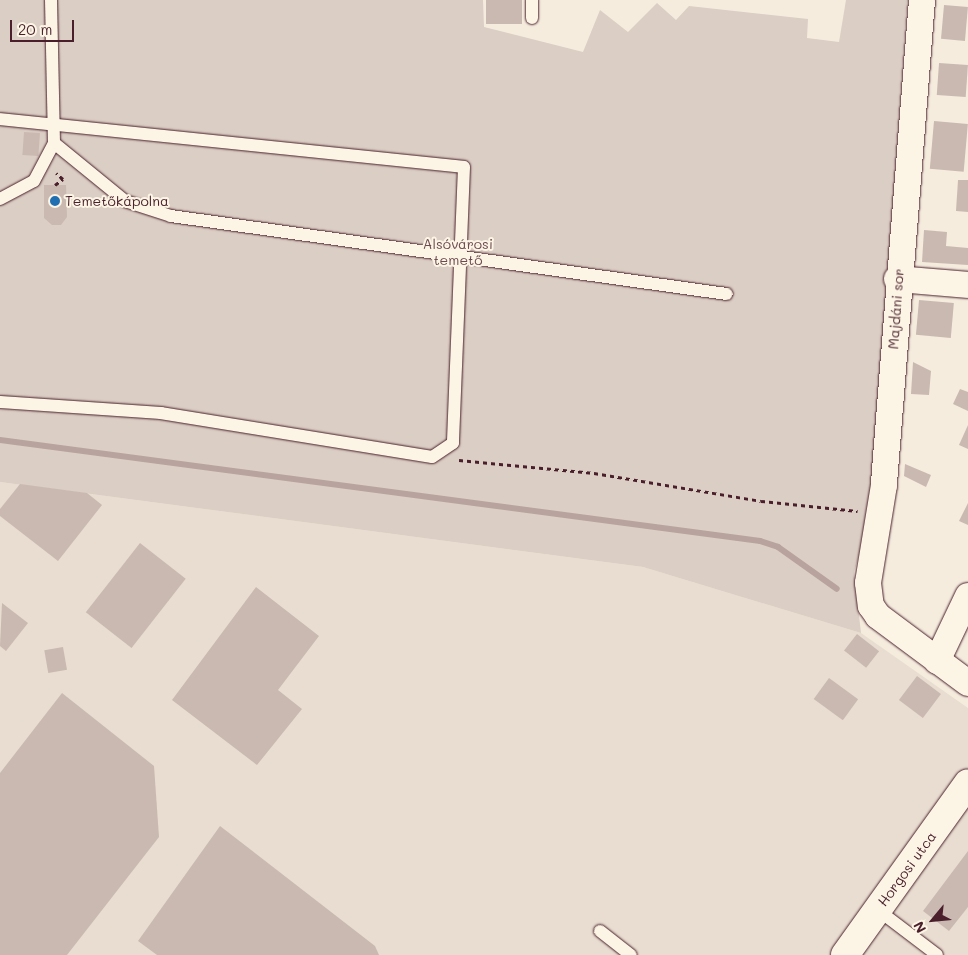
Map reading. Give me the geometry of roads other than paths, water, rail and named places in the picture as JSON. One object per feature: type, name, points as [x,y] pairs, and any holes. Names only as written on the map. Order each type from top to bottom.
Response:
[{"type":"street","name":"Majdáni sor","points":[[922,0],[897,279],[879,515],[868,583],[871,606],[878,616],[938,660]]},
{"type":"street","points":[[897,279],[968,285]]},
{"type":"street","points":[[968,596],[938,660],[968,683]]},
{"type":"street","name":"Horgosi utca","points":[[845,955],[968,783]]},
{"type":"lane","points":[[51,0],[50,126],[54,143],[125,201],[143,208],[727,294]]},
{"type":"lane","points":[[532,0],[532,18]]},
{"type":"lane","points":[[0,119],[50,126],[464,167],[463,256],[453,443],[432,457],[161,413],[0,402]]},
{"type":"lane","points":[[0,199],[34,181],[54,143]]},
{"type":"lane","points":[[878,910],[937,955]]},
{"type":"lane","points":[[600,931],[631,955]]},
{"type":"waterway","points":[[0,440],[760,541],[778,547],[837,589]]},
{"type":"place","name":"Temetőkápolna","points":[[55,201]]},
{"type":"park label","name":"Alsóvárosi temető","points":[[458,252]]}]
